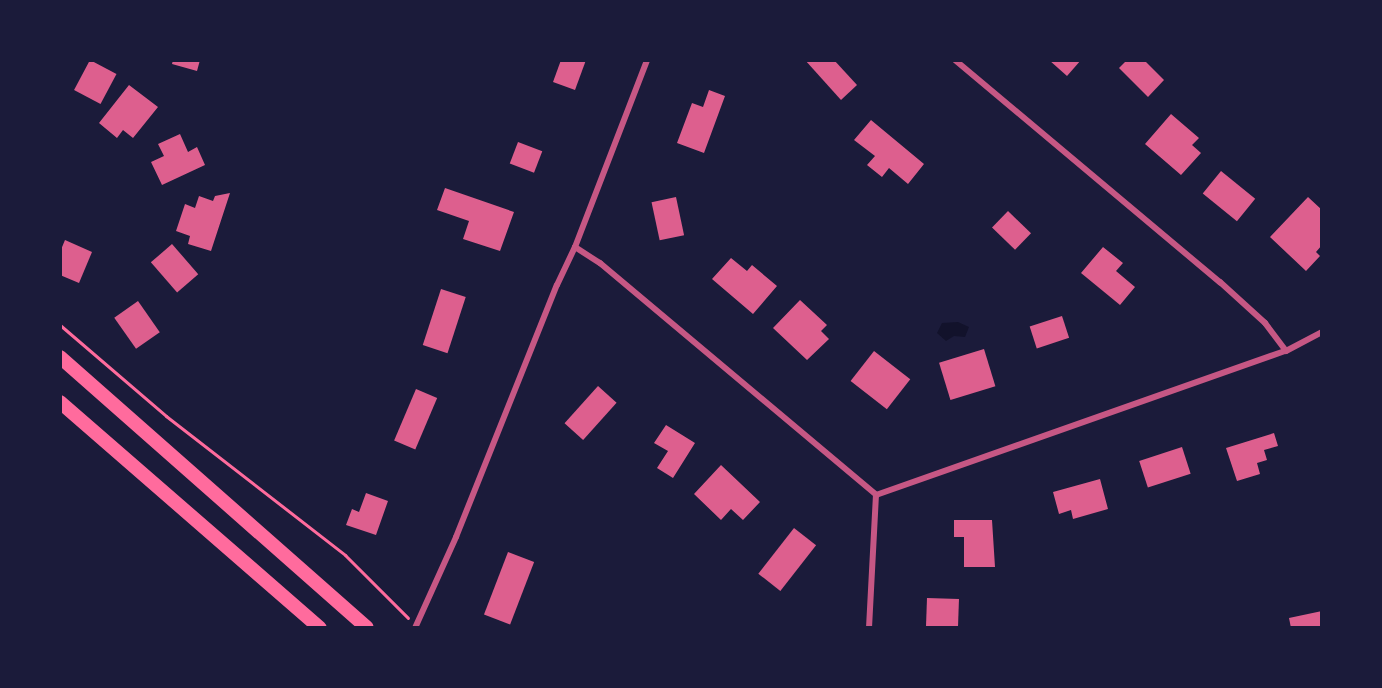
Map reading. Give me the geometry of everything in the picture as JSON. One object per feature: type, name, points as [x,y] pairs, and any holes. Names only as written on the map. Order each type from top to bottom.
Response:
[{"type":"main road","points":[[60,357],[367,628]]},
{"type":"main road","points":[[60,402],[320,628]]},
{"type":"street","points":[[415,627],[456,537],[557,285],[575,247],[647,60]]},
{"type":"street","points":[[955,60],[1220,282],[1265,323],[1286,351]]},
{"type":"street","points":[[575,247],[600,263],[876,495]]},
{"type":"street","points":[[876,495],[1286,351],[1322,332]]},
{"type":"street","points":[[869,628],[876,495]]},
{"type":"path","points":[[60,325],[165,416],[345,555],[415,627]]},
{"type":"shaded area","points":[[958,322],[969,327],[965,337],[954,336],[946,341],[937,333],[942,323]]},
{"type":"building","points":[[90,60],[116,74],[101,104],[74,90]]},
{"type":"building","points":[[173,60],[200,60],[197,71],[172,64]]},
{"type":"building","points":[[561,60],[586,60],[575,90],[553,82]]},
{"type":"building","points":[[805,60],[834,60],[857,85],[841,100]]},
{"type":"building","points":[[1049,60],[1081,60],[1067,76]]},
{"type":"building","points":[[1127,60],[1144,60],[1164,80],[1148,97],[1119,68]]},
{"type":"building","points":[[129,85],[158,107],[133,138],[123,130],[117,138],[99,123]]},
{"type":"building","points":[[709,90],[725,96],[704,153],[677,143],[692,103],[703,107]]},
{"type":"building","points":[[1171,114],[1199,138],[1192,145],[1201,153],[1181,175],[1145,144]]},
{"type":"building","points":[[871,120],[924,164],[908,184],[889,168],[882,177],[867,165],[875,156],[854,140]]},
{"type":"building","points":[[180,134],[188,152],[197,147],[205,165],[162,185],[151,162],[164,156],[158,144]]},
{"type":"building","points":[[518,142],[542,151],[534,173],[510,163]]},
{"type":"building","points":[[1221,171],[1255,199],[1237,221],[1203,194]]},
{"type":"building","points":[[445,188],[514,212],[500,251],[463,239],[469,221],[437,210]]},
{"type":"building","points":[[230,193],[211,251],[188,244],[190,236],[176,231],[185,204],[195,208],[199,196],[213,201],[215,196]]},
{"type":"building","points":[[676,197],[684,235],[660,240],[652,202]]},
{"type":"building","points":[[1308,197],[1322,210],[1322,245],[1316,252],[1320,256],[1306,271],[1270,237]]},
{"type":"building","points":[[1008,211],[1031,233],[1015,250],[992,228]]},
{"type":"building","points":[[65,240],[92,252],[79,283],[60,275],[60,252]]},
{"type":"building","points":[[172,244],[198,274],[177,293],[151,262]]},
{"type":"building","points":[[1103,247],[1123,263],[1116,271],[1135,287],[1120,305],[1081,273]]},
{"type":"building","points":[[731,258],[747,271],[752,265],[777,286],[753,314],[712,279]]},
{"type":"building","points":[[441,289],[466,297],[447,353],[423,345]]},
{"type":"building","points":[[800,300],[827,325],[821,331],[829,339],[807,360],[773,328]]},
{"type":"building","points":[[138,301],[160,332],[136,349],[114,318]]},
{"type":"building","points":[[1062,316],[1069,338],[1037,348],[1030,327]]},
{"type":"building","points":[[984,349],[995,386],[950,400],[939,363]]},
{"type":"building","points":[[874,351],[910,379],[887,409],[851,381]]},
{"type":"building","points":[[598,386],[617,403],[583,440],[565,423]]},
{"type":"building","points":[[416,389],[437,398],[415,450],[394,441]]},
{"type":"building","points":[[666,425],[695,443],[673,478],[657,468],[668,451],[654,443]]},
{"type":"building","points":[[1274,433],[1278,446],[1264,450],[1267,460],[1257,463],[1260,474],[1237,481],[1226,448]]},
{"type":"building","points":[[1182,447],[1191,474],[1148,488],[1139,461]]},
{"type":"building","points":[[721,465],[760,502],[743,520],[731,509],[721,520],[694,494]]},
{"type":"building","points":[[1100,479],[1108,509],[1073,519],[1071,510],[1059,514],[1053,492]]},
{"type":"building","points":[[366,493],[388,501],[376,535],[346,525],[352,509],[359,512]]},
{"type":"building","points":[[954,520],[992,520],[995,567],[964,567],[964,537],[954,537]]},
{"type":"building","points":[[794,528],[816,545],[780,591],[758,574]]},
{"type":"building","points":[[508,552],[534,562],[510,625],[484,615]]},
{"type":"building","points":[[927,598],[959,599],[958,628],[926,628]]},
{"type":"building","points":[[1322,611],[1322,628],[1291,628],[1289,618]]}]
